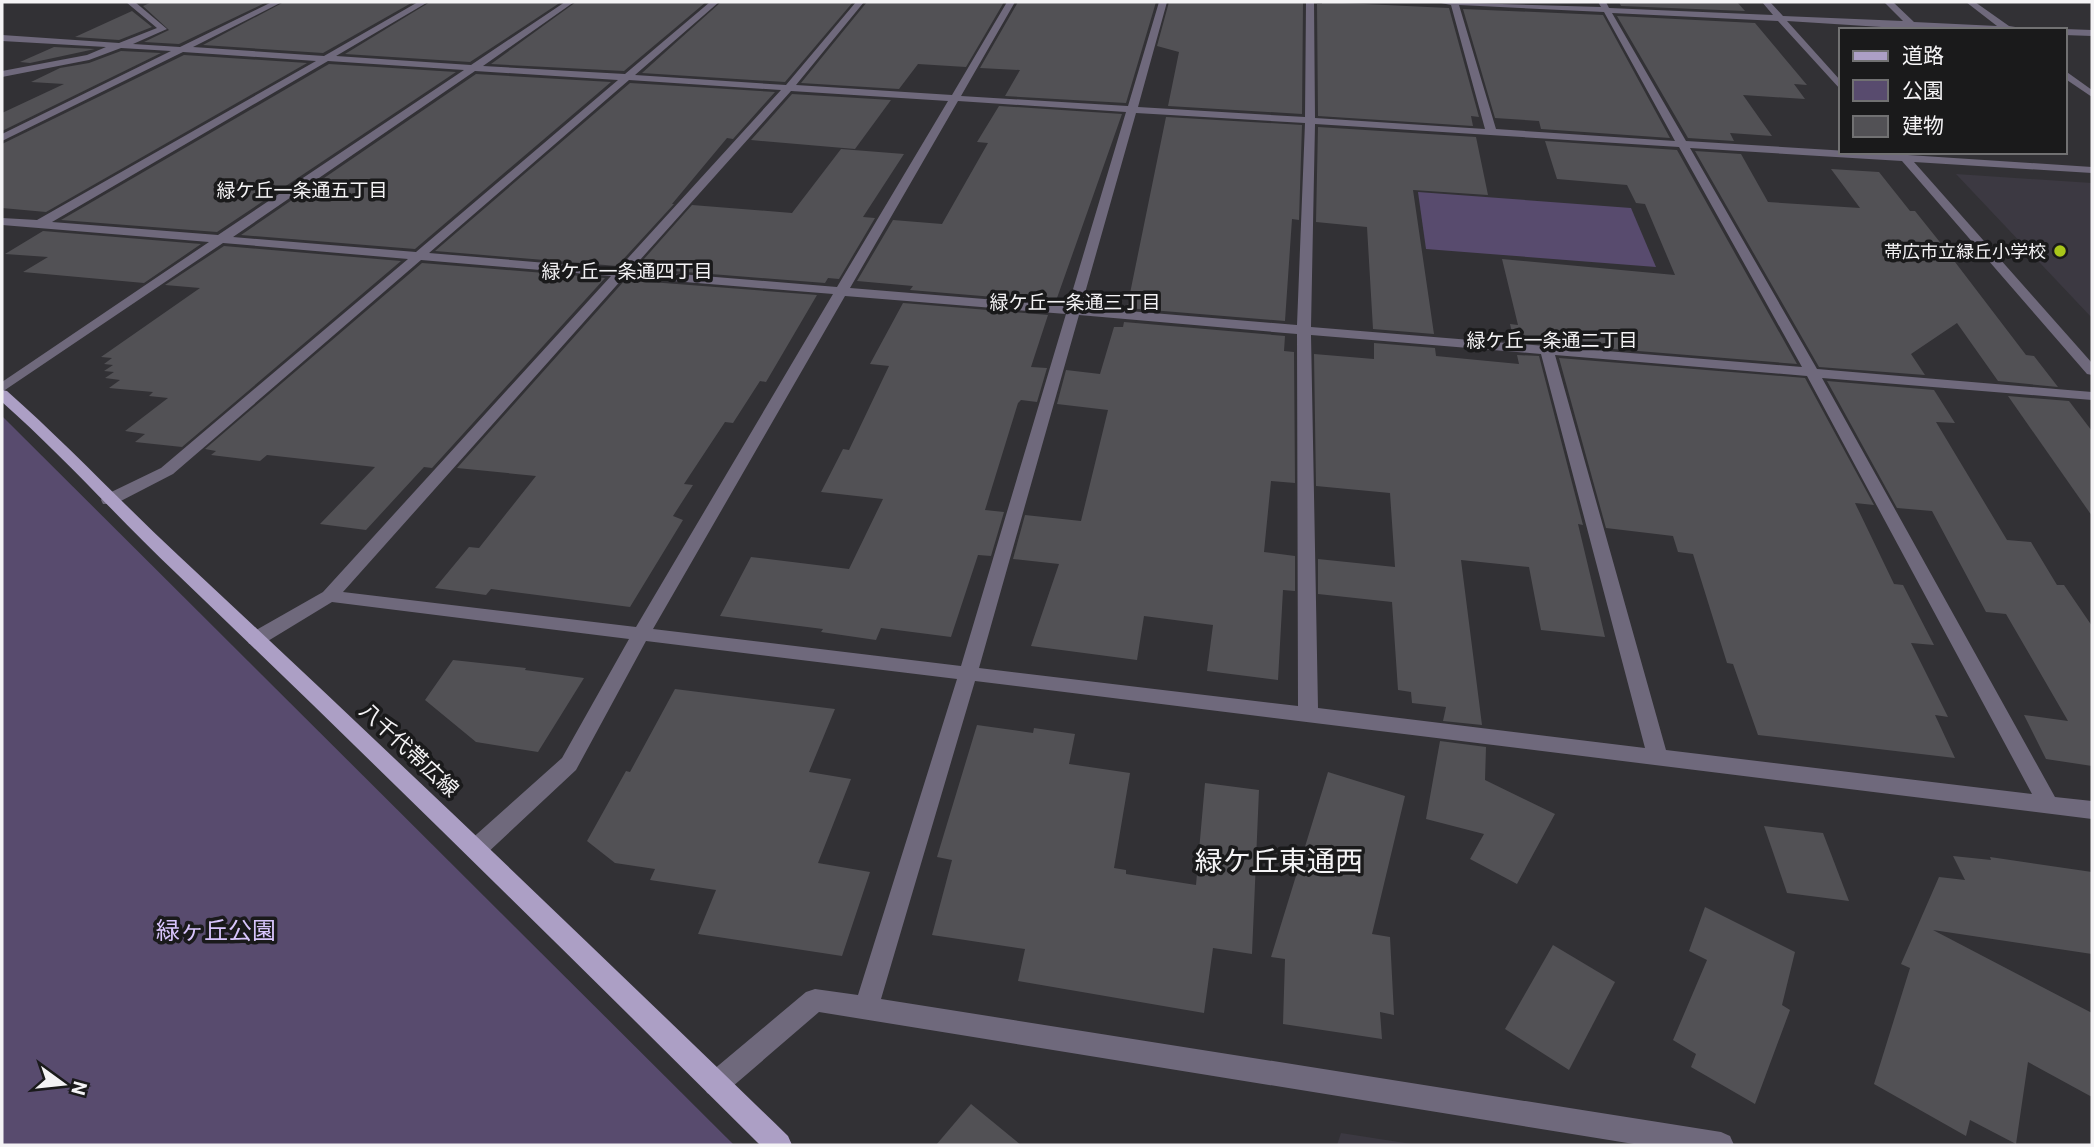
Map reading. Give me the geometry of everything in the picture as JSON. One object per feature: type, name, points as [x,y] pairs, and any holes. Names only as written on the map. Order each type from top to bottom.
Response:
[{"type":"main road","name":"八千代帯広線","points":[[2,394],[48,435],[109,500],[477,849],[779,1145]]},
{"type":"street","points":[[2,74],[89,57],[163,29],[130,2]]},
{"type":"street","points":[[2,138],[278,2]]},
{"type":"street","points":[[38,224],[424,2]]},
{"type":"street","points":[[2,388],[570,2]]},
{"type":"street","points":[[109,500],[167,471],[715,2]]},
{"type":"street","points":[[256,639],[329,596],[789,87],[860,2]]},
{"type":"street","points":[[477,849],[569,764],[640,635],[1011,2]]},
{"type":"street","points":[[866,1009],[968,674],[1163,2]]},
{"type":"street","points":[[1308,716],[1304,330],[1310,120],[1310,2]]},
{"type":"street","points":[[1440,2],[1604,6],[1780,19],[1960,28]]},
{"type":"street","points":[[1455,2],[1491,131]]},
{"type":"street","points":[[1766,2],[1839,85]]},
{"type":"street","points":[[1888,2],[1914,27]]},
{"type":"street","points":[[1970,2],[2006,28]]},
{"type":"street","points":[[1604,6],[1812,372],[2048,804]]},
{"type":"street","points":[[2066,32],[2092,33]]},
{"type":"street","points":[[2,38],[1839,152]]},
{"type":"street","points":[[2066,74],[2092,94]]},
{"type":"street","points":[[1882,154],[2092,170]]},
{"type":"street","points":[[2055,154],[2071,168]]},
{"type":"street","points":[[1902,155],[2092,371]]},
{"type":"street","points":[[2,221],[2092,396]]},
{"type":"street","points":[[1547,350],[1658,759]]},
{"type":"street","points":[[329,596],[2092,810]]},
{"type":"street","points":[[716,1084],[815,1000],[1721,1145]]},
{"type":"shaded area","name":"帯広市立緑丘小学校","points":[[1956,174],[2092,183],[2092,318]]},
{"type":"shaded area","points":[[1341,1133],[1418,1145],[1337,1145]]},
{"type":"green space","points":[[1418,192],[1631,208],[1656,267],[1426,249]]},
{"type":"green space","name":"緑ヶ丘公園","points":[[2,416],[734,1145],[2,1145]]},
{"type":"building","points":[[152,2],[267,2],[179,44],[144,42],[169,30],[143,6]]},
{"type":"building","points":[[284,2],[413,2],[323,53],[203,45]]},
{"type":"building","points":[[430,2],[561,2],[470,62],[345,54]]},
{"type":"building","points":[[576,2],[706,2],[624,71],[491,64]]},
{"type":"building","points":[[721,2],[853,2],[785,82],[642,73]]},
{"type":"building","points":[[867,2],[1004,2],[966,67],[918,64],[899,89],[801,83]]},
{"type":"building","points":[[1018,2],[1156,2],[1126,103],[1005,96],[1020,70],[980,68]]},
{"type":"building","points":[[1169,2],[1303,3],[1302,114],[1168,106],[1179,52],[1157,46]]},
{"type":"building","points":[[1322,2],[1449,8],[1479,117],[1471,116],[1473,126],[1318,116],[1317,4]]},
{"type":"building","points":[[1619,2],[1737,2],[1745,11],[1621,6]]},
{"type":"building","points":[[1463,9],[1603,15],[1670,138],[1541,129],[1539,121],[1495,118]]},
{"type":"building","points":[[132,11],[152,27],[119,40],[75,37]]},
{"type":"building","points":[[1617,16],[1755,23],[1807,85],[1794,84],[1805,99],[1743,95],[1772,136],[1730,133],[1734,141],[1688,138]]},
{"type":"building","points":[[54,47],[95,49],[30,63],[20,62]]},
{"type":"building","points":[[121,51],[161,53],[2,131],[2,113],[64,84],[31,82],[60,68],[89,63]]},
{"type":"building","points":[[184,55],[307,63],[46,212],[2,208],[2,144]]},
{"type":"building","points":[[329,64],[456,72],[217,232],[61,220]]},
{"type":"building","points":[[476,74],[611,82],[415,249],[241,235]]},
{"type":"building","points":[[630,83],[775,92],[733,139],[727,138],[674,204],[617,266],[435,251]]},
{"type":"building","points":[[792,94],[891,100],[855,149],[751,140]]},
{"type":"building","points":[[999,106],[1122,114],[1057,298],[1053,302],[910,290],[913,286],[857,281],[893,220],[942,224],[988,143],[977,142]]},
{"type":"building","points":[[1166,117],[1302,125],[1299,220],[1292,219],[1285,321],[1127,308]]},
{"type":"building","points":[[1318,127],[1476,137],[1488,195],[1413,190],[1434,334],[1373,329],[1367,227],[1316,222]]},
{"type":"building","points":[[1545,141],[1677,150],[1797,364],[1514,341],[1510,324],[1518,325],[1502,259],[1675,275],[1645,204],[1636,203],[1627,185],[1557,179]]},
{"type":"building","points":[[841,149],[904,154],[863,217],[875,218],[839,279],[828,278],[825,283],[636,268],[692,205],[792,213]]},
{"type":"building","points":[[1695,151],[1741,154],[1768,202],[1860,208],[1831,169],[1879,172],[1910,211],[1915,211],[2026,355],[2034,356],[2058,387],[1998,381],[1957,323],[1911,354],[1925,375],[1819,367]]},
{"type":"building","points":[[43,231],[201,244],[144,283],[23,272],[48,257],[5,254]]},
{"type":"building","points":[[224,246],[401,261],[182,447],[135,442],[145,434],[125,431],[168,398],[149,396],[153,392],[109,388],[120,380],[105,378],[114,372],[104,371],[113,365],[104,364],[112,358],[101,357],[200,288],[165,285]]},
{"type":"building","points":[[422,263],[605,278],[432,468],[424,467],[366,530],[320,524],[375,467],[267,455],[260,461],[211,455],[216,451],[205,449]]},
{"type":"building","points":[[625,280],[817,295],[766,382],[760,381],[733,423],[725,422],[684,484],[693,485],[673,516],[683,520],[630,607],[491,589],[486,595],[435,588],[469,547],[479,548],[536,476],[457,468]]},
{"type":"building","points":[[903,303],[1048,315],[1031,367],[1047,368],[1037,402],[1021,400],[1018,403],[985,510],[1004,512],[991,556],[978,555],[951,637],[881,628],[876,640],[821,632],[823,629],[720,616],[751,557],[849,569],[883,499],[821,492],[843,449],[849,450],[889,366],[870,364]]},
{"type":"building","points":[[1124,322],[1285,336],[1284,351],[1294,352],[1295,483],[1271,481],[1264,552],[1295,556],[1295,591],[1283,590],[1278,680],[1207,671],[1213,625],[1144,616],[1137,660],[1031,646],[1059,564],[1013,559],[1025,515],[1081,521],[1108,410],[1057,404],[1066,370],[1100,374],[1114,327],[1123,327]]},
{"type":"building","points":[[1374,343],[1435,348],[1436,356],[1519,364],[1517,355],[1539,356],[1583,525],[1578,524],[1605,637],[1541,630],[1529,567],[1461,560],[1482,725],[1443,721],[1446,707],[1412,703],[1411,692],[1398,690],[1392,602],[1318,594],[1318,559],[1395,567],[1390,493],[1316,486],[1314,354],[1374,359]]},
{"type":"building","points":[[1559,358],[1805,378],[1874,505],[1855,503],[1894,584],[1903,585],[1934,645],[1911,643],[1948,717],[1935,715],[1955,758],[1758,735],[1733,664],[1727,663],[1693,554],[1678,552],[1673,536],[1606,528]]},
{"type":"building","points":[[1827,381],[1934,390],[1955,423],[1936,422],[2007,540],[2031,542],[2057,585],[2064,585],[2092,626],[2092,766],[2046,759],[2024,715],[2068,721],[2006,614],[1986,612],[1932,511],[1897,508]]},
{"type":"building","points":[[2008,396],[2069,401],[2092,431],[2092,516]]},
{"type":"building","points":[[453,660],[584,678],[538,752],[476,742],[425,700]]},
{"type":"building","points":[[675,689],[835,709],[809,772],[851,779],[818,863],[870,872],[842,956],[698,934],[716,890],[650,880],[655,869],[615,863],[587,841],[626,771],[630,772]]},
{"type":"building","points":[[977,725],[1033,733],[1034,728],[1075,734],[1069,764],[1130,773],[1114,868],[1126,870],[1126,874],[1196,885],[1205,783],[1259,790],[1252,954],[1213,948],[1204,1013],[1018,981],[1025,949],[932,935],[952,860],[937,857]]},
{"type":"building","points":[[1440,741],[1486,747],[1485,780],[1555,814],[1517,884],[1470,859],[1484,834],[1426,819]]},
{"type":"building","points":[[1328,772],[1405,796],[1372,934],[1390,937],[1394,1015],[1380,1012],[1382,1039],[1283,1024],[1285,959],[1271,957]]},
{"type":"building","points":[[1764,826],[1823,833],[1849,901],[1787,893]]},
{"type":"building","points":[[1953,856],[1991,860],[1990,857],[2092,872],[2092,954],[1933,930],[2092,1013],[2092,1097],[2028,1062],[2016,1144],[1970,1120],[1966,1136],[1874,1084],[1910,968],[1901,964],[1939,877],[1965,880]]},
{"type":"building","points":[[1705,907],[1795,952],[1782,1005],[1790,1010],[1755,1104],[1691,1067],[1696,1054],[1673,1040],[1707,960],[1689,951]]},
{"type":"building","points":[[1553,945],[1615,982],[1569,1070],[1505,1029]]},
{"type":"building","points":[[971,1104],[1021,1145],[936,1145]]},
{"type":"place","name":"帯広市立緑丘小学校","points":[[2060,251]]},
{"type":"district","name":"緑ケ丘一条通五丁目","points":[[302,190]]},
{"type":"district","name":"緑ケ丘一条通四丁目","points":[[627,271]]},
{"type":"district","name":"緑ケ丘一条通三丁目","points":[[1075,302]]},
{"type":"district","name":"緑ケ丘一条通二丁目","points":[[1552,340]]},
{"type":"district","name":"緑ケ丘東通西","points":[[1279,861]]}]
